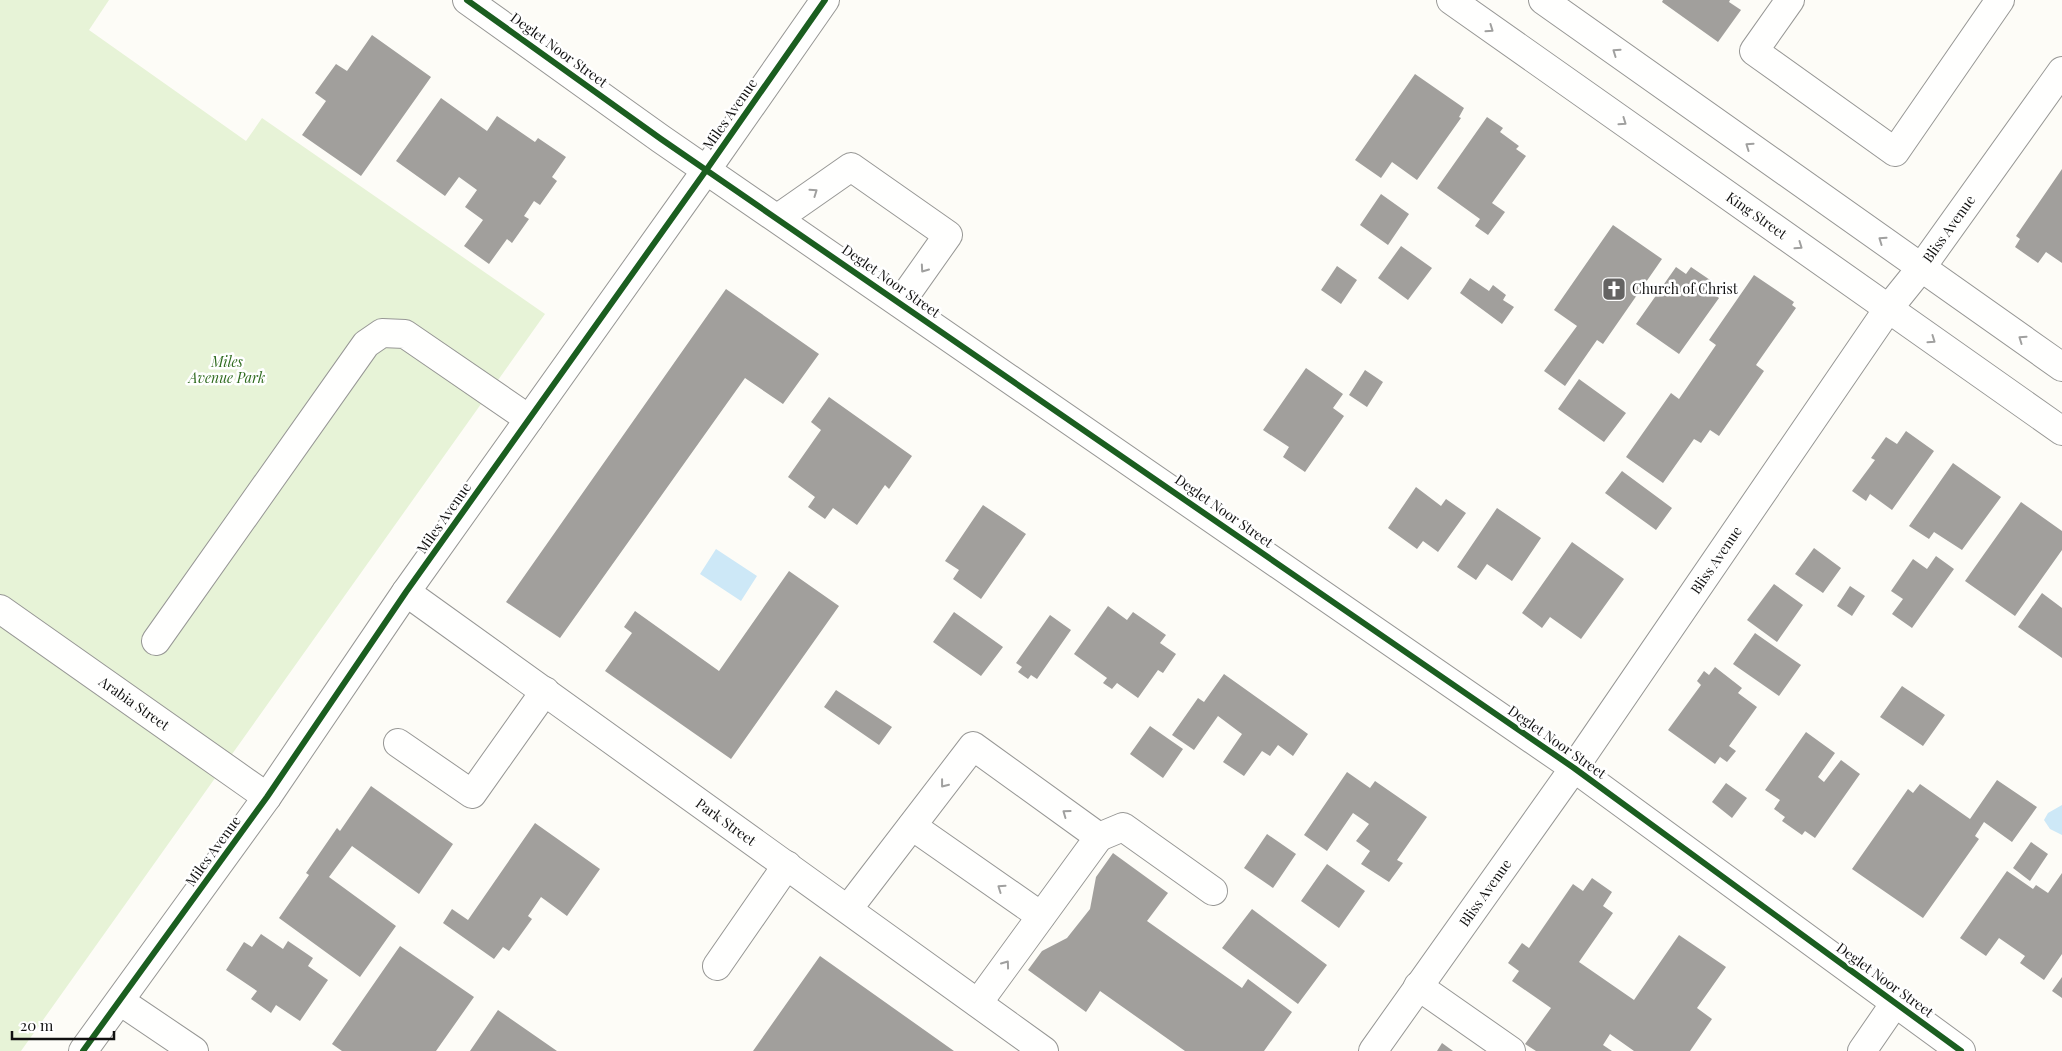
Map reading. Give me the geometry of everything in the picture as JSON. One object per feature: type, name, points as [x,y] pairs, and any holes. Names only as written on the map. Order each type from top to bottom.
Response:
[{"type":"street","name":"Deglet Noor Street","points":[[467,0],[900,303],[1574,768],[1961,1051]]},
{"type":"street","name":"Miles Avenue","points":[[84,1051],[267,797],[406,592],[825,0]]},
{"type":"street","points":[[1543,0],[2062,367]]},
{"type":"street","points":[[1790,0],[1754,51],[1895,152],[2000,0]]},
{"type":"street","name":"King Street","points":[[1460,3],[2062,431]]},
{"type":"street","name":"Bliss Avenue","points":[[1373,1051],[1574,768],[1888,309],[1921,268],[2062,70]]},
{"type":"street","points":[[778,218],[851,166],[948,235],[900,303]]},
{"type":"street","points":[[156,641],[366,344],[382,333],[405,334],[529,419]]},
{"type":"street","name":"Park Street","points":[[406,592],[1044,1051]]},
{"type":"street","name":"Arabia Street","points":[[0,609],[267,797]]},
{"type":"street","points":[[398,743],[472,794],[545,691]]},
{"type":"street","points":[[848,909],[973,746],[1099,837]]},
{"type":"street","points":[[912,826],[1041,916]]},
{"type":"street","points":[[978,1003],[1099,837],[1123,827],[1213,891]]},
{"type":"street","points":[[716,966],[787,865]]},
{"type":"street","points":[[1418,986],[1511,1051]]},
{"type":"street","points":[[120,1001],[194,1051]]},
{"type":"street","points":[[1862,1051],[1895,1003]]},
{"type":"green space","name":"Miles Avenue Park","points":[[0,0],[109,0],[89,30],[246,141],[262,118],[545,314],[21,1051],[0,1051]]},
{"type":"water","points":[[716,549],[757,576],[741,601],[700,574]]},
{"type":"water","points":[[2062,805],[2062,835],[2050,829],[2044,820],[2048,813]]},
{"type":"building","points":[[1663,0],[1730,0],[1729,2],[1741,10],[1718,42],[1662,2]]},
{"type":"building","points":[[372,35],[431,77],[361,176],[302,135],[326,101],[315,93],[336,64],[347,71]]},
{"type":"building","points":[[1415,74],[1464,108],[1459,117],[1461,118],[1417,180],[1392,162],[1381,178],[1355,160]]},
{"type":"building","points":[[441,98],[487,131],[497,116],[535,142],[538,138],[566,157],[552,177],[557,181],[540,205],[534,201],[524,216],[529,219],[512,243],[507,239],[489,264],[464,246],[483,220],[465,207],[477,190],[459,177],[445,196],[396,161]]},
{"type":"building","points":[[1487,117],[1503,128],[1500,132],[1519,146],[1516,149],[1526,156],[1492,203],[1505,212],[1488,235],[1475,226],[1480,219],[1437,188]]},
{"type":"building","points":[[2062,169],[2062,263],[2046,252],[2038,263],[2015,247],[2020,239],[2016,236]]},
{"type":"building","points":[[1381,194],[1409,214],[1388,245],[1360,225]]},
{"type":"building","points":[[1613,225],[1662,259],[1603,344],[1597,340],[1565,386],[1544,371],[1577,326],[1554,310]]},
{"type":"building","points":[[1401,246],[1432,268],[1408,300],[1378,278]]},
{"type":"building","points":[[1337,266],[1357,280],[1341,304],[1321,290]]},
{"type":"building","points":[[1676,267],[1686,274],[1691,267],[1713,282],[1708,290],[1719,298],[1679,354],[1636,324]]},
{"type":"building","points":[[1754,275],[1794,302],[1792,305],[1796,308],[1756,365],[1764,371],[1719,436],[1710,430],[1701,443],[1694,439],[1663,483],[1626,457],[1671,393],[1679,399],[1716,345],[1709,340]]},
{"type":"building","points":[[1470,278],[1489,291],[1493,285],[1506,295],[1503,300],[1514,307],[1502,324],[1460,293]]},
{"type":"building","points":[[726,289],[819,354],[783,404],[745,378],[560,638],[506,602]]},
{"type":"building","points":[[1306,368],[1343,394],[1333,408],[1344,416],[1305,472],[1283,457],[1289,447],[1263,430]]},
{"type":"building","points":[[1365,370],[1383,382],[1367,407],[1349,395]]},
{"type":"building","points":[[1579,379],[1626,413],[1604,442],[1558,409]]},
{"type":"building","points":[[829,397],[912,456],[889,489],[885,485],[857,525],[833,508],[825,519],[808,507],[815,497],[788,477],[821,430],[811,422]]},
{"type":"building","points":[[1906,431],[1934,451],[1892,510],[1870,494],[1866,501],[1852,491],[1875,460],[1871,458],[1886,437],[1897,444]]},
{"type":"building","points":[[1953,463],[2001,497],[1962,550],[1934,532],[1929,539],[1909,526]]},
{"type":"building","points":[[1622,471],[1672,508],[1656,530],[1605,493]]},
{"type":"building","points":[[1416,487],[1441,506],[1446,499],[1466,513],[1438,552],[1423,541],[1417,549],[1388,528]]},
{"type":"building","points":[[2021,502],[2062,531],[2062,550],[2015,616],[1965,581]]},
{"type":"building","points":[[983,505],[1026,534],[981,599],[953,579],[959,570],[945,561]]},
{"type":"building","points":[[1497,508],[1541,538],[1512,581],[1487,564],[1476,580],[1457,567]]},
{"type":"building","points":[[1572,542],[1624,579],[1581,639],[1550,617],[1542,628],[1522,613]]},
{"type":"building","points":[[1814,548],[1841,568],[1823,593],[1795,574]]},
{"type":"building","points":[[1936,556],[1954,569],[1912,628],[1892,614],[1903,599],[1891,591],[1913,559],[1927,569]]},
{"type":"building","points":[[789,571],[839,606],[731,759],[605,671],[632,633],[624,627],[635,611],[719,671]]},
{"type":"building","points":[[1774,584],[1803,605],[1777,642],[1747,620]]},
{"type":"building","points":[[1850,586],[1865,596],[1852,616],[1837,606]]},
{"type":"building","points":[[2042,593],[2062,608],[2062,658],[2018,627]]},
{"type":"building","points":[[1108,606],[1127,620],[1133,612],[1166,635],[1160,643],[1176,654],[1163,673],[1158,670],[1138,698],[1117,683],[1112,689],[1103,683],[1107,678],[1074,654]]},
{"type":"building","points":[[954,612],[1003,647],[981,676],[933,642]]},
{"type":"building","points":[[1050,615],[1071,630],[1037,679],[1031,675],[1028,679],[1018,672],[1022,667],[1016,663]]},
{"type":"building","points":[[1755,633],[1801,665],[1779,696],[1733,664]]},
{"type":"building","points":[[1715,667],[1742,688],[1738,693],[1757,707],[1729,746],[1736,751],[1727,762],[1720,757],[1715,764],[1668,730],[1701,685],[1697,681],[1704,671],[1709,675]]},
{"type":"building","points":[[1224,674],[1308,734],[1293,756],[1278,745],[1270,756],[1262,751],[1244,776],[1223,762],[1242,734],[1218,716],[1194,750],[1172,735],[1198,698],[1204,702]]},
{"type":"building","points":[[1902,686],[1945,715],[1923,746],[1880,717]]},
{"type":"building","points":[[836,690],[892,727],[879,745],[824,707]]},
{"type":"building","points":[[1150,726],[1183,749],[1163,778],[1130,754]]},
{"type":"building","points":[[1806,732],[1835,753],[1818,777],[1824,782],[1841,760],[1860,774],[1815,838],[1805,831],[1802,835],[1782,821],[1785,817],[1774,809],[1780,800],[1765,790]]},
{"type":"building","points":[[1347,772],[1370,788],[1375,781],[1427,817],[1397,860],[1403,863],[1389,882],[1361,864],[1370,851],[1356,841],[1369,824],[1353,813],[1327,851],[1304,835]]},
{"type":"building","points":[[1997,780],[2037,807],[2012,842],[1984,822],[1975,836],[1979,839],[1923,918],[1852,869],[1908,789],[1913,793],[1920,784],[1970,819]]},
{"type":"building","points":[[1726,783],[1747,798],[1732,818],[1712,802]]},
{"type":"building","points":[[371,786],[453,844],[419,894],[352,846],[329,877],[396,926],[360,977],[279,918],[309,875],[306,873],[337,828],[340,831]]},
{"type":"building","points":[[535,823],[600,869],[567,916],[541,897],[528,916],[532,919],[509,951],[503,947],[494,959],[443,923],[452,909],[468,920]]},
{"type":"building","points":[[1267,834],[1296,854],[1273,888],[1244,868]]},
{"type":"building","points":[[2031,842],[2048,854],[2030,881],[2013,868]]},
{"type":"building","points":[[1113,853],[1168,893],[1147,921],[1242,988],[1248,979],[1292,1012],[1264,1051],[1185,1051],[1100,991],[1086,1012],[1028,970],[1042,951],[1067,938],[1090,909],[1096,877]]},
{"type":"building","points":[[1327,864],[1365,891],[1339,928],[1301,901]]},
{"type":"building","points":[[2007,871],[2033,889],[2036,885],[2048,893],[2062,873],[2062,954],[2044,980],[2020,963],[2025,956],[1999,938],[1986,956],[1960,938]]},
{"type":"building","points":[[1592,878],[1612,892],[1603,906],[1613,913],[1579,962],[1634,1000],[1679,935],[1726,967],[1697,1008],[1712,1019],[1690,1051],[1634,1051],[1610,1034],[1603,1045],[1612,1051],[1536,1051],[1525,1044],[1551,1008],[1512,981],[1519,971],[1508,963],[1522,943],[1529,948],[1573,884],[1583,891]]},
{"type":"building","points":[[1252,909],[1327,965],[1298,1004],[1222,948]]},
{"type":"building","points":[[261,934],[283,949],[288,941],[313,958],[308,966],[328,980],[300,1021],[276,1005],[271,1013],[251,999],[257,991],[226,970],[244,942],[252,947]]},
{"type":"building","points":[[400,946],[474,997],[436,1051],[342,1051],[332,1044]]},
{"type":"building","points":[[820,956],[954,1051],[753,1051]]},
{"type":"building","points":[[2062,977],[2062,998],[2052,991]]},
{"type":"building","points":[[498,1010],[557,1051],[470,1051]]},
{"type":"building","points":[[1442,1043],[1453,1051],[1437,1051]]},
{"type":"cycle path","points":[[467,0],[661,139],[1574,768],[1961,1051]]},
{"type":"cycle path","points":[[83,1051],[267,797],[406,592],[825,0]]},
{"type":"place","name":"Church of Christ","points":[[1614,289]]}]
